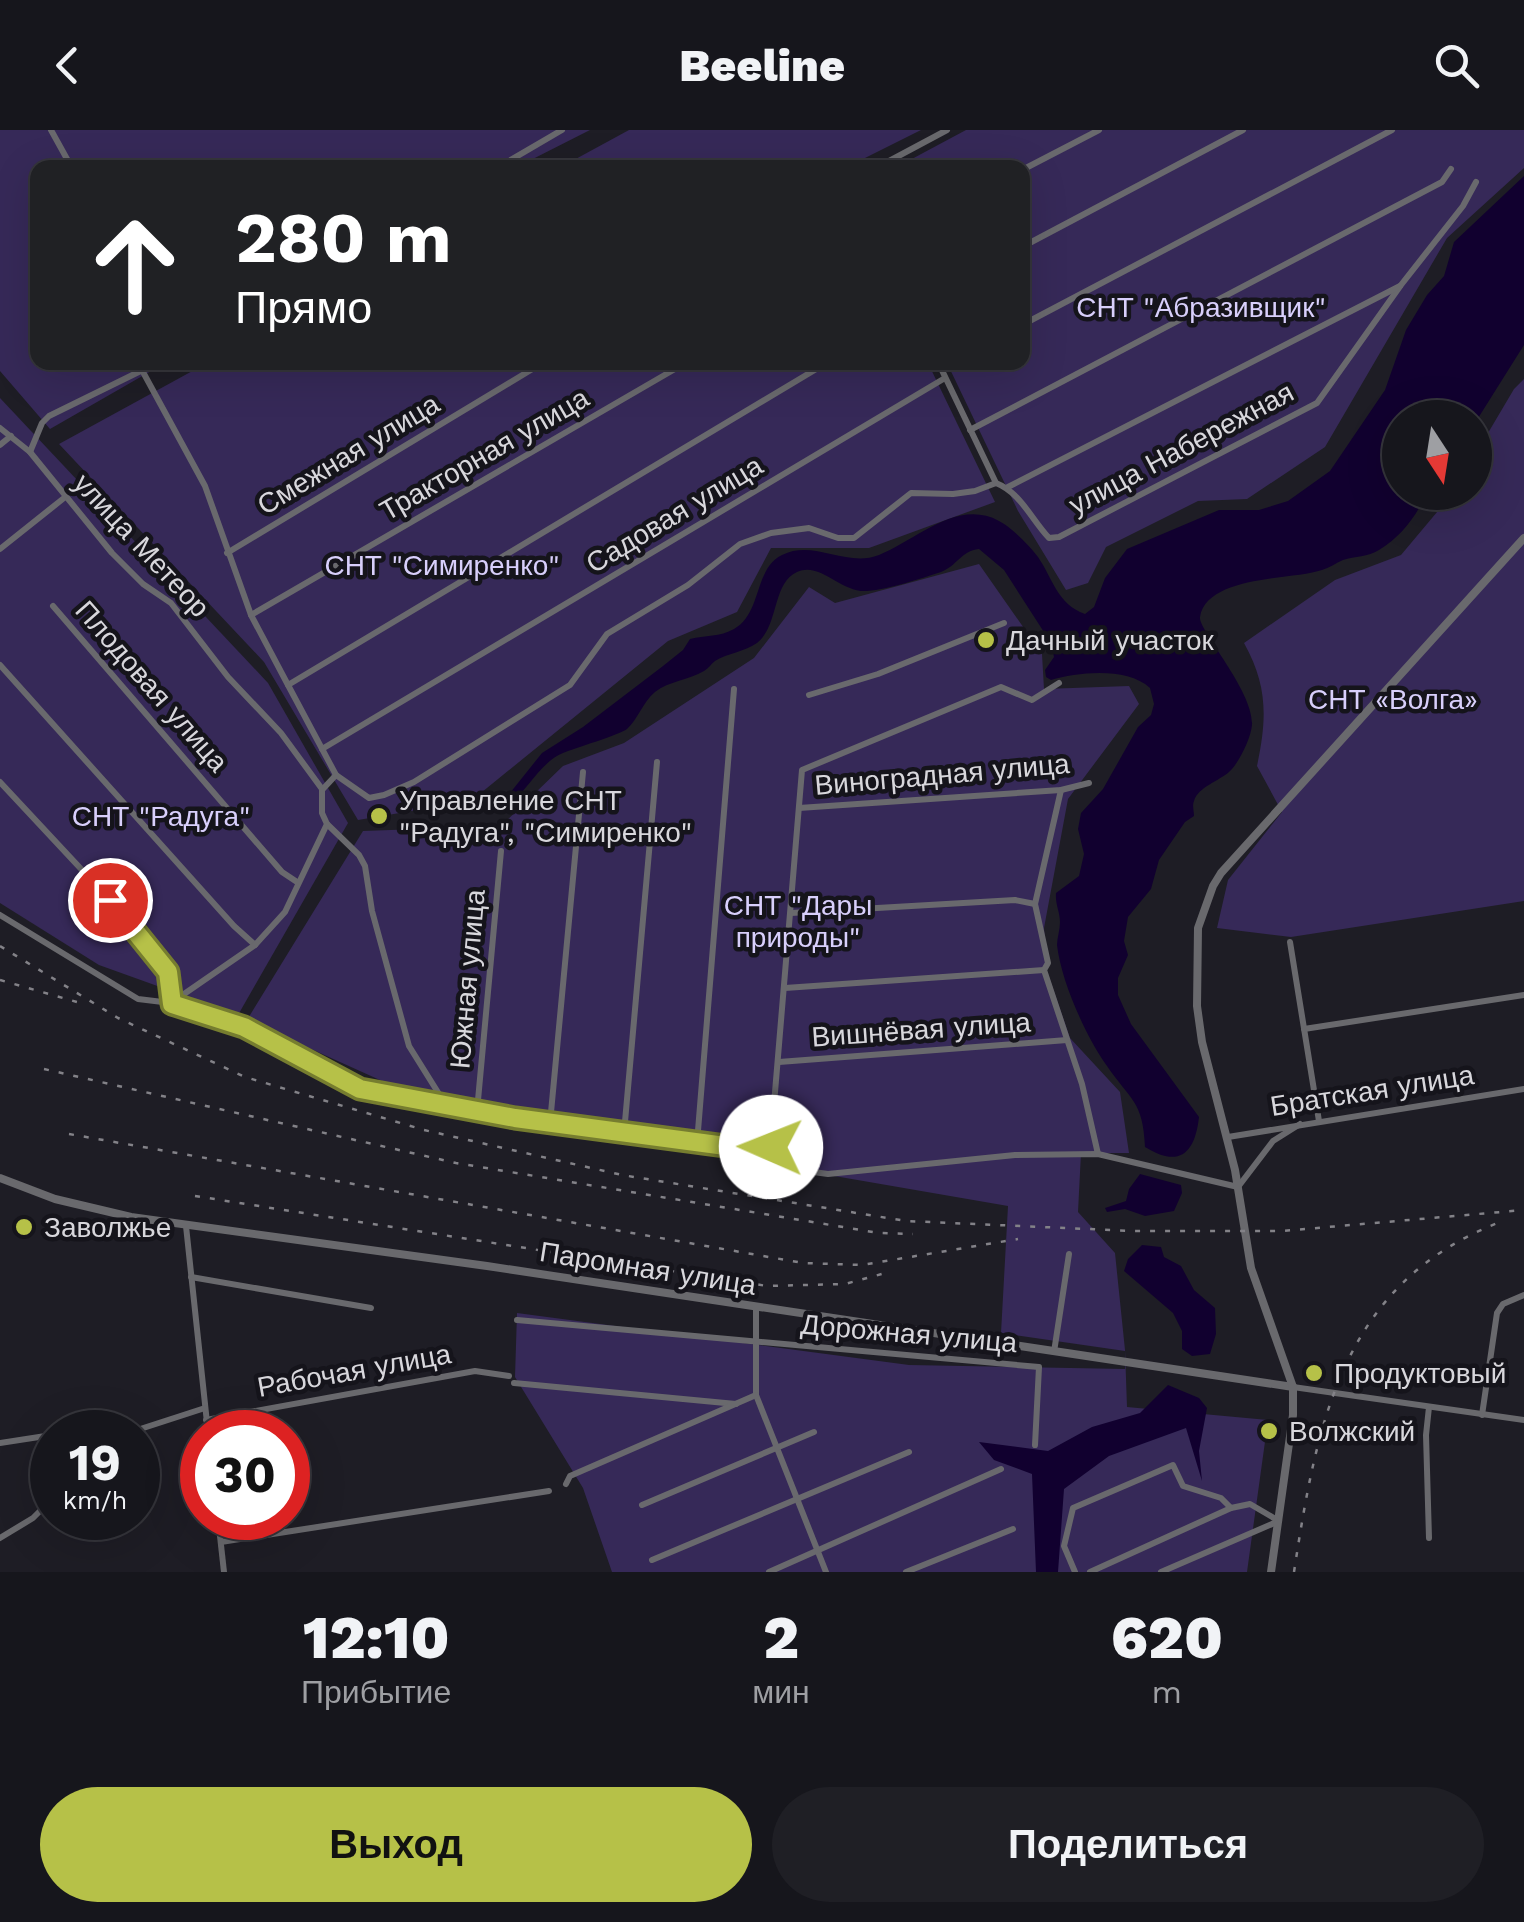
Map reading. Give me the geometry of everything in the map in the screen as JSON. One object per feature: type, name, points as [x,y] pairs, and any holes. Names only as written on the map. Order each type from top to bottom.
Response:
[{"type":"street","points":[[52,130],[68,160]]},
{"type":"street","points":[[511,160],[562,130]]},
{"type":"street","points":[[891,160],[947,130]]},
{"type":"street","points":[[1030,166],[1099,130]]},
{"type":"street","points":[[1030,243],[1242,130]]},
{"type":"street","points":[[1030,321],[1392,130]]},
{"type":"street","points":[[970,430],[1442,182],[1451,169]]},
{"type":"street","name":"улица Набережная","points":[[996,482],[1014,492],[1049,538],[1059,538],[1316,403],[1463,206],[1476,182]]},
{"type":"street","points":[[1008,488],[1401,285]]},
{"type":"street","points":[[30,452],[48,416],[146,370]]},
{"type":"street","name":"Смежная улица","points":[[226,553],[531,370]]},
{"type":"street","name":"Тракторная улица","points":[[251,615],[673,370]]},
{"type":"street","points":[[288,685],[815,370]]},
{"type":"street","points":[[143,372],[205,486],[251,615],[288,685],[336,775],[369,798],[414,782],[570,685],[607,634],[688,585],[740,544],[771,533],[809,528],[838,538],[854,538],[911,493],[953,494],[975,491],[996,482],[941,370]]},
{"type":"street","name":"Садовая улица","points":[[322,749],[945,378]]},
{"type":"street","name":"улица Метеор","points":[[0,428],[30,452],[64,498],[133,574],[171,603],[228,677],[281,733],[322,790]]},
{"type":"street","points":[[0,445],[11,436]]},
{"type":"street","points":[[0,549],[64,498]]},
{"type":"street","points":[[1271,1572],[1293,1415],[1293,1387],[1251,1268],[1228,1136],[1202,1042],[1196,966],[1198,928],[1208,896],[1221,873],[1524,538]]},
{"type":"street","name":"Плодовая улица","points":[[53,606],[282,872],[298,882]]},
{"type":"street","points":[[809,695],[878,674],[1004,623]]},
{"type":"street","points":[[0,665],[255,945]]},
{"type":"street","points":[[1058,684],[1032,700],[1001,688],[802,770],[770,1152],[777,1167],[828,1174],[1015,1155],[1098,1154],[1238,1187]]},
{"type":"street","points":[[697,1143],[734,689]]},
{"type":"street","points":[[624,1133],[657,762]]},
{"type":"street","points":[[550,1122],[583,772]]},
{"type":"street","points":[[336,775],[322,790],[322,813],[327,824],[365,866],[372,911],[408,1046],[444,1102]]},
{"type":"street","points":[[0,782],[110,900],[168,972],[172,1004]]},
{"type":"street","name":"Виноградная улица","points":[[799,808],[1060,790],[1089,783]]},
{"type":"street","points":[[1044,970],[1048,964],[1035,904],[1060,790]]},
{"type":"street","points":[[172,1004],[255,945],[285,912],[327,824]]},
{"type":"street","name":"Южная улица","points":[[477,1111],[501,851]]},
{"type":"street","points":[[791,913],[1015,900],[1035,904]]},
{"type":"street","points":[[0,916],[138,999],[172,1004],[244,1027],[360,1089],[477,1111],[770,1152]]},
{"type":"street","points":[[1290,942],[1319,1121]]},
{"type":"street","points":[[785,988],[1044,970]]},
{"type":"street","points":[[1044,970],[1082,1084],[1098,1154]]},
{"type":"street","points":[[1304,1029],[1524,995]]},
{"type":"street","name":"Вишнёвая улица","points":[[779,1062],[1067,1040]]},
{"type":"street","name":"Братская улица","points":[[1228,1136],[1524,1089]]},
{"type":"street","points":[[1238,1187],[1273,1141],[1300,1124]]},
{"type":"street","name":"Паромная улица","points":[[0,1178],[55,1199],[122,1216],[1293,1387]]},
{"type":"street","points":[[160,1423],[205,1408],[186,1226]]},
{"type":"street","points":[[1054,1352],[1069,1254]]},
{"type":"street","points":[[190,1277],[371,1308]]},
{"type":"street","points":[[1482,1415],[1497,1313],[1503,1304],[1524,1296]]},
{"type":"street","points":[[756,1306],[756,1395],[826,1572]]},
{"type":"street","name":"Дорожная улица","points":[[517,1320],[1039,1367],[1035,1445]]},
{"type":"street","name":"Рабочая улица","points":[[261,1410],[474,1371],[512,1380],[736,1404]]},
{"type":"street","points":[[1293,1387],[1524,1420]]},
{"type":"street","points":[[566,1484],[570,1476],[756,1395]]},
{"type":"street","points":[[1429,1538],[1426,1434],[1430,1407]]},
{"type":"street","points":[[642,1505],[814,1432]]},
{"type":"street","points":[[0,1443],[30,1438]]},
{"type":"street","points":[[652,1560],[909,1452]]},
{"type":"street","points":[[1076,1572],[1064,1546],[1073,1508],[1173,1465],[1183,1486],[1220,1498],[1231,1508]]},
{"type":"street","points":[[769,1572],[1001,1469]]},
{"type":"street","points":[[224,1572],[220,1542],[549,1491]]},
{"type":"street","points":[[1090,1572],[1231,1508],[1250,1504],[1279,1522]]},
{"type":"street","points":[[0,1538],[30,1519]]},
{"type":"street","points":[[1161,1572],[1279,1522]]},
{"type":"street","points":[[906,1572],[1013,1530]]},
{"type":"green space","points":[[0,130],[590,130],[531,160],[30,160],[30,370],[153,370],[50,429],[0,371]]},
{"type":"green space","points":[[629,130],[921,130],[861,160],[574,160]]},
{"type":"green space","name":"СНТ \"Абразивщик\"","points":[[966,130],[1524,130],[1524,168],[1447,238],[1325,447],[1247,499],[1198,501],[1106,547],[1088,583],[1066,590],[1018,511],[950,370],[1030,370],[1030,160],[910,160]]},
{"type":"green space","name":"СНТ \"Симиренко\"","points":[[194,370],[931,370],[995,502],[869,548],[771,548],[737,612],[668,641],[471,801],[358,820],[264,662],[59,444]]},
{"type":"green space","name":"СНТ «Волга»","points":[[1524,379],[1524,901],[1291,937],[1217,928],[1228,880],[1282,812],[1257,766],[1263,703],[1258,674],[1244,643],[1335,580],[1401,555],[1439,510],[1492,510],[1492,426]]},
{"type":"green space","name":"СНТ \"Радуга\"","points":[[0,398],[268,683],[348,823],[238,1015],[99,965],[0,903]]},
{"type":"green space","name":"СНТ \"Дары природы\"","points":[[979,564],[1042,654],[1044,689],[1129,686],[1139,704],[1068,799],[1044,928],[1047,971],[1070,1038],[1120,1092],[1129,1153],[1081,1153],[1078,1212],[1115,1253],[1125,1350],[1127,1407],[1268,1420],[1247,1572],[612,1572],[583,1488],[515,1377],[517,1313],[909,1365],[1125,1369],[1125,1351],[1001,1333],[1008,1206],[442,1108],[247,1020],[363,831],[501,826],[563,766],[624,743],[754,658],[809,587],[835,603]]},
{"type":"shaded area","points":[[1524,176],[1524,345],[1489,400],[1382,400],[1382,510],[1417,510],[1413,517],[1395,538],[1375,552],[1309,573],[1234,586],[1206,603],[1200,617],[1244,696],[1251,730],[1233,768],[1196,796],[1194,816],[1185,822],[1159,860],[1151,889],[1128,917],[1124,941],[1128,955],[1118,978],[1118,995],[1131,1024],[1199,1117],[1194,1140],[1183,1154],[1167,1156],[1145,1147],[1138,1110],[1083,1024],[1057,945],[1060,922],[1056,893],[1079,876],[1084,854],[1078,829],[1081,813],[1103,789],[1138,727],[1151,715],[1154,704],[1150,688],[1116,674],[1089,673],[1051,680],[1046,677],[1045,670],[1054,657],[1051,643],[1004,570],[979,549],[941,572],[876,590],[857,590],[814,571],[797,572],[783,585],[769,626],[757,643],[720,658],[698,674],[661,688],[627,729],[555,757],[509,806],[482,805],[510,793],[542,753],[663,666],[690,639],[723,633],[743,622],[767,570],[782,555],[806,550],[867,558],[952,518],[983,515],[999,521],[1020,537],[1038,557],[1062,597],[1085,614],[1094,607],[1105,578],[1127,549],[1219,510],[1259,510],[1288,501],[1330,471],[1385,390],[1406,330],[1444,276],[1454,242]]},
{"type":"shaded area","points":[[1140,1174],[1181,1185],[1182,1193],[1174,1211],[1145,1216],[1125,1209],[1107,1212],[1105,1208],[1126,1201]]},
{"type":"shaded area","points":[[1142,1245],[1161,1247],[1164,1257],[1181,1266],[1194,1290],[1215,1308],[1216,1334],[1210,1354],[1192,1356],[1182,1349],[1182,1331],[1173,1313],[1124,1271],[1128,1259]]},
{"type":"shaded area","points":[[1168,1385],[1199,1398],[1207,1408],[1199,1451],[1202,1481],[1186,1428],[1109,1456],[1064,1489],[1058,1572],[1036,1572],[1032,1474],[994,1460],[979,1442],[1048,1451],[1092,1427],[1140,1413]]},
{"type":"railway","points":[[0,946],[118,1018],[245,1077],[424,1130],[622,1175],[906,1221],[1133,1231],[1282,1231],[1524,1210]]},
{"type":"railway","points":[[0,980],[77,1002]]},
{"type":"railway","points":[[44,1069],[456,1163],[879,1233],[913,1234]]},
{"type":"railway","points":[[69,1134],[803,1263],[862,1265],[1018,1239]]},
{"type":"railway","points":[[195,1196],[767,1286],[845,1284],[889,1272]]},
{"type":"railway","points":[[1294,1572],[1328,1411],[1346,1364],[1371,1320],[1404,1281],[1447,1248],[1500,1222]]},
{"type":"place","name":"Дачный участок","points":[[986,640]]},
{"type":"place","name":"Управление СНТ \"Радуга\", \"Симиренко\"","points":[[379,816]]},
{"type":"place","name":"Заволжье","points":[[24,1227]]},
{"type":"place","name":"Продуктовый","points":[[1314,1373]]},
{"type":"place","name":"Волжский","points":[[1269,1431]]},
{"type":"route","points":[[110,900],[168,972],[172,1004],[244,1027],[360,1089],[515,1118],[770,1152],[771,1147]]}]
